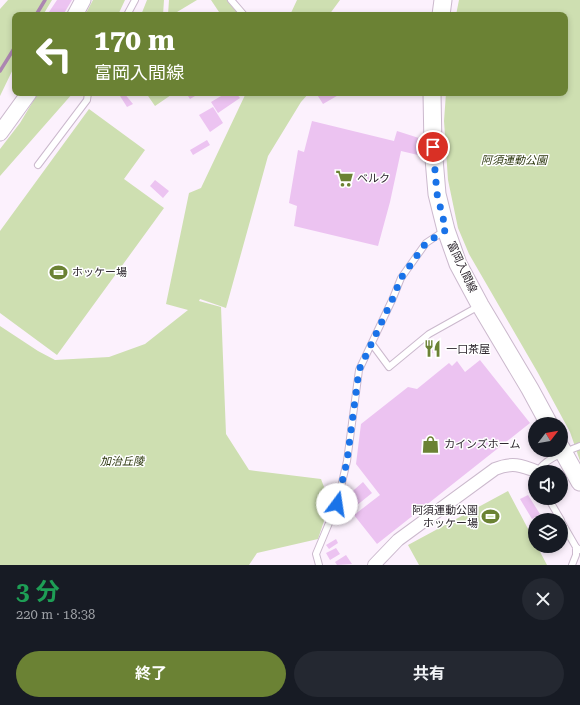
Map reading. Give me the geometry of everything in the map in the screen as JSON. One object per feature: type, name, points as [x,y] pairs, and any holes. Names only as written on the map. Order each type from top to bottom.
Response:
[{"type":"main road","points":[[441,12],[443,0]]},
{"type":"main road","name":"富岡入間線","points":[[432,96],[433,147],[437,194],[446,230],[458,264],[545,417]]},
{"type":"main road","points":[[566,457],[580,482]]},
{"type":"street","points":[[76,12],[83,0]]},
{"type":"street","points":[[0,133],[27,96]]},
{"type":"street","points":[[374,565],[398,540],[495,469],[505,465],[514,464],[528,468]]},
{"type":"lane","points":[[129,12],[135,0]]},
{"type":"lane","points":[[231,0],[241,12]]},
{"type":"lane","points":[[38,165],[87,100],[88,96]]},
{"type":"lane","points":[[319,565],[316,554],[337,504],[347,461],[359,370],[401,278],[426,243],[446,230]]},
{"type":"lane","points":[[372,344],[389,367],[429,334],[480,305]]},
{"type":"lane","points":[[568,449],[580,446]]},
{"type":"lane","points":[[543,465],[554,457]]},
{"type":"lane","points":[[568,532],[578,549],[572,565]]},
{"type":"green space","points":[[8,0],[52,0],[45,12],[12,12],[12,71],[0,96],[0,9]]},
{"type":"green space","points":[[93,0],[125,0],[119,12],[87,12]]},
{"type":"green space","points":[[147,0],[164,0],[163,12],[142,12]]},
{"type":"green space","points":[[169,0],[197,0],[177,12],[168,12]]},
{"type":"green space","points":[[211,0],[227,0],[237,12],[219,12]]},
{"type":"green space","points":[[297,0],[340,0],[331,12],[291,12]]},
{"type":"green space","name":"阿須運動公園","points":[[459,0],[580,0],[580,461],[568,428],[568,417],[562,417],[469,254],[458,228],[448,180],[444,121],[446,96],[568,96],[568,12],[457,12]]},
{"type":"green space","points":[[36,96],[70,96],[0,176],[0,149],[20,123]]},
{"type":"green space","points":[[148,96],[170,96],[155,106]]},
{"type":"green space","name":"加治丘陵","points":[[245,96],[306,96],[301,102],[268,156],[226,308],[200,299],[199,301],[221,307],[226,434],[249,470],[321,479],[330,503],[318,539],[257,553],[249,565],[0,565],[0,326],[38,351],[55,360],[109,357],[145,344],[188,310],[166,304],[189,193],[201,188]]},
{"type":"green space","name":"ホッケー場","points":[[89,109],[145,150],[124,179],[164,208],[57,355],[0,313],[0,231]]},
{"type":"green space","name":"阿須運動公園 ホッケー場","points":[[508,491],[528,529],[528,553],[541,553],[547,565],[419,565],[408,545]]},
{"type":"building","points":[[57,0],[72,0],[65,12],[49,12]]},
{"type":"building","points":[[120,96],[126,96],[133,104],[127,107]]},
{"type":"building","points":[[188,96],[195,96],[190,99]]},
{"type":"building","points":[[221,96],[238,96],[240,98],[218,113],[211,102]]},
{"type":"building","points":[[318,96],[337,96],[323,104]]},
{"type":"building","points":[[213,107],[223,123],[210,132],[199,115]]},
{"type":"building","name":"ベルク","points":[[312,121],[394,141],[397,131],[422,139],[418,155],[401,151],[390,202],[378,246],[294,226],[297,206],[289,203],[298,150],[304,152]]},
{"type":"building","points":[[207,140],[210,145],[193,155],[190,150]]},
{"type":"building","points":[[155,180],[169,191],[163,198],[150,186]]},
{"type":"building","name":"一口茶屋","points":[[435,343],[439,348],[430,355],[426,351]]},
{"type":"building","name":"カインズホーム","points":[[480,360],[528,420],[528,425],[377,544],[354,515],[380,495],[356,464],[361,424],[408,387],[417,389],[449,363],[452,366],[457,361],[465,372]]},
{"type":"building","points":[[363,482],[372,493],[351,510],[345,502],[347,496]]},
{"type":"building","points":[[528,495],[528,505],[534,505],[539,513],[528,513],[520,499]]},
{"type":"building","points":[[336,539],[338,543],[329,549],[326,545]]},
{"type":"building","points":[[336,548],[340,554],[330,560],[326,553]]},
{"type":"building","points":[[346,555],[352,564],[337,565],[335,562]]},
{"type":"waterway","points":[[38,12],[45,0]]},
{"type":"waterway","points":[[0,71],[12,52]]},
{"type":"place","name":"ベルク","points":[[344,178]]},
{"type":"place","name":"ホッケー場","points":[[59,272]]},
{"type":"place","name":"一口茶屋","points":[[433,349]]},
{"type":"place","name":"カインズホーム","points":[[431,444]]},
{"type":"place","name":"阿須運動公園 ホッケー場","points":[[491,516]]},
{"type":"route","points":[[337,504],[347,461],[359,370],[401,278],[415,256],[426,243],[446,230],[437,194],[433,147]]}]
